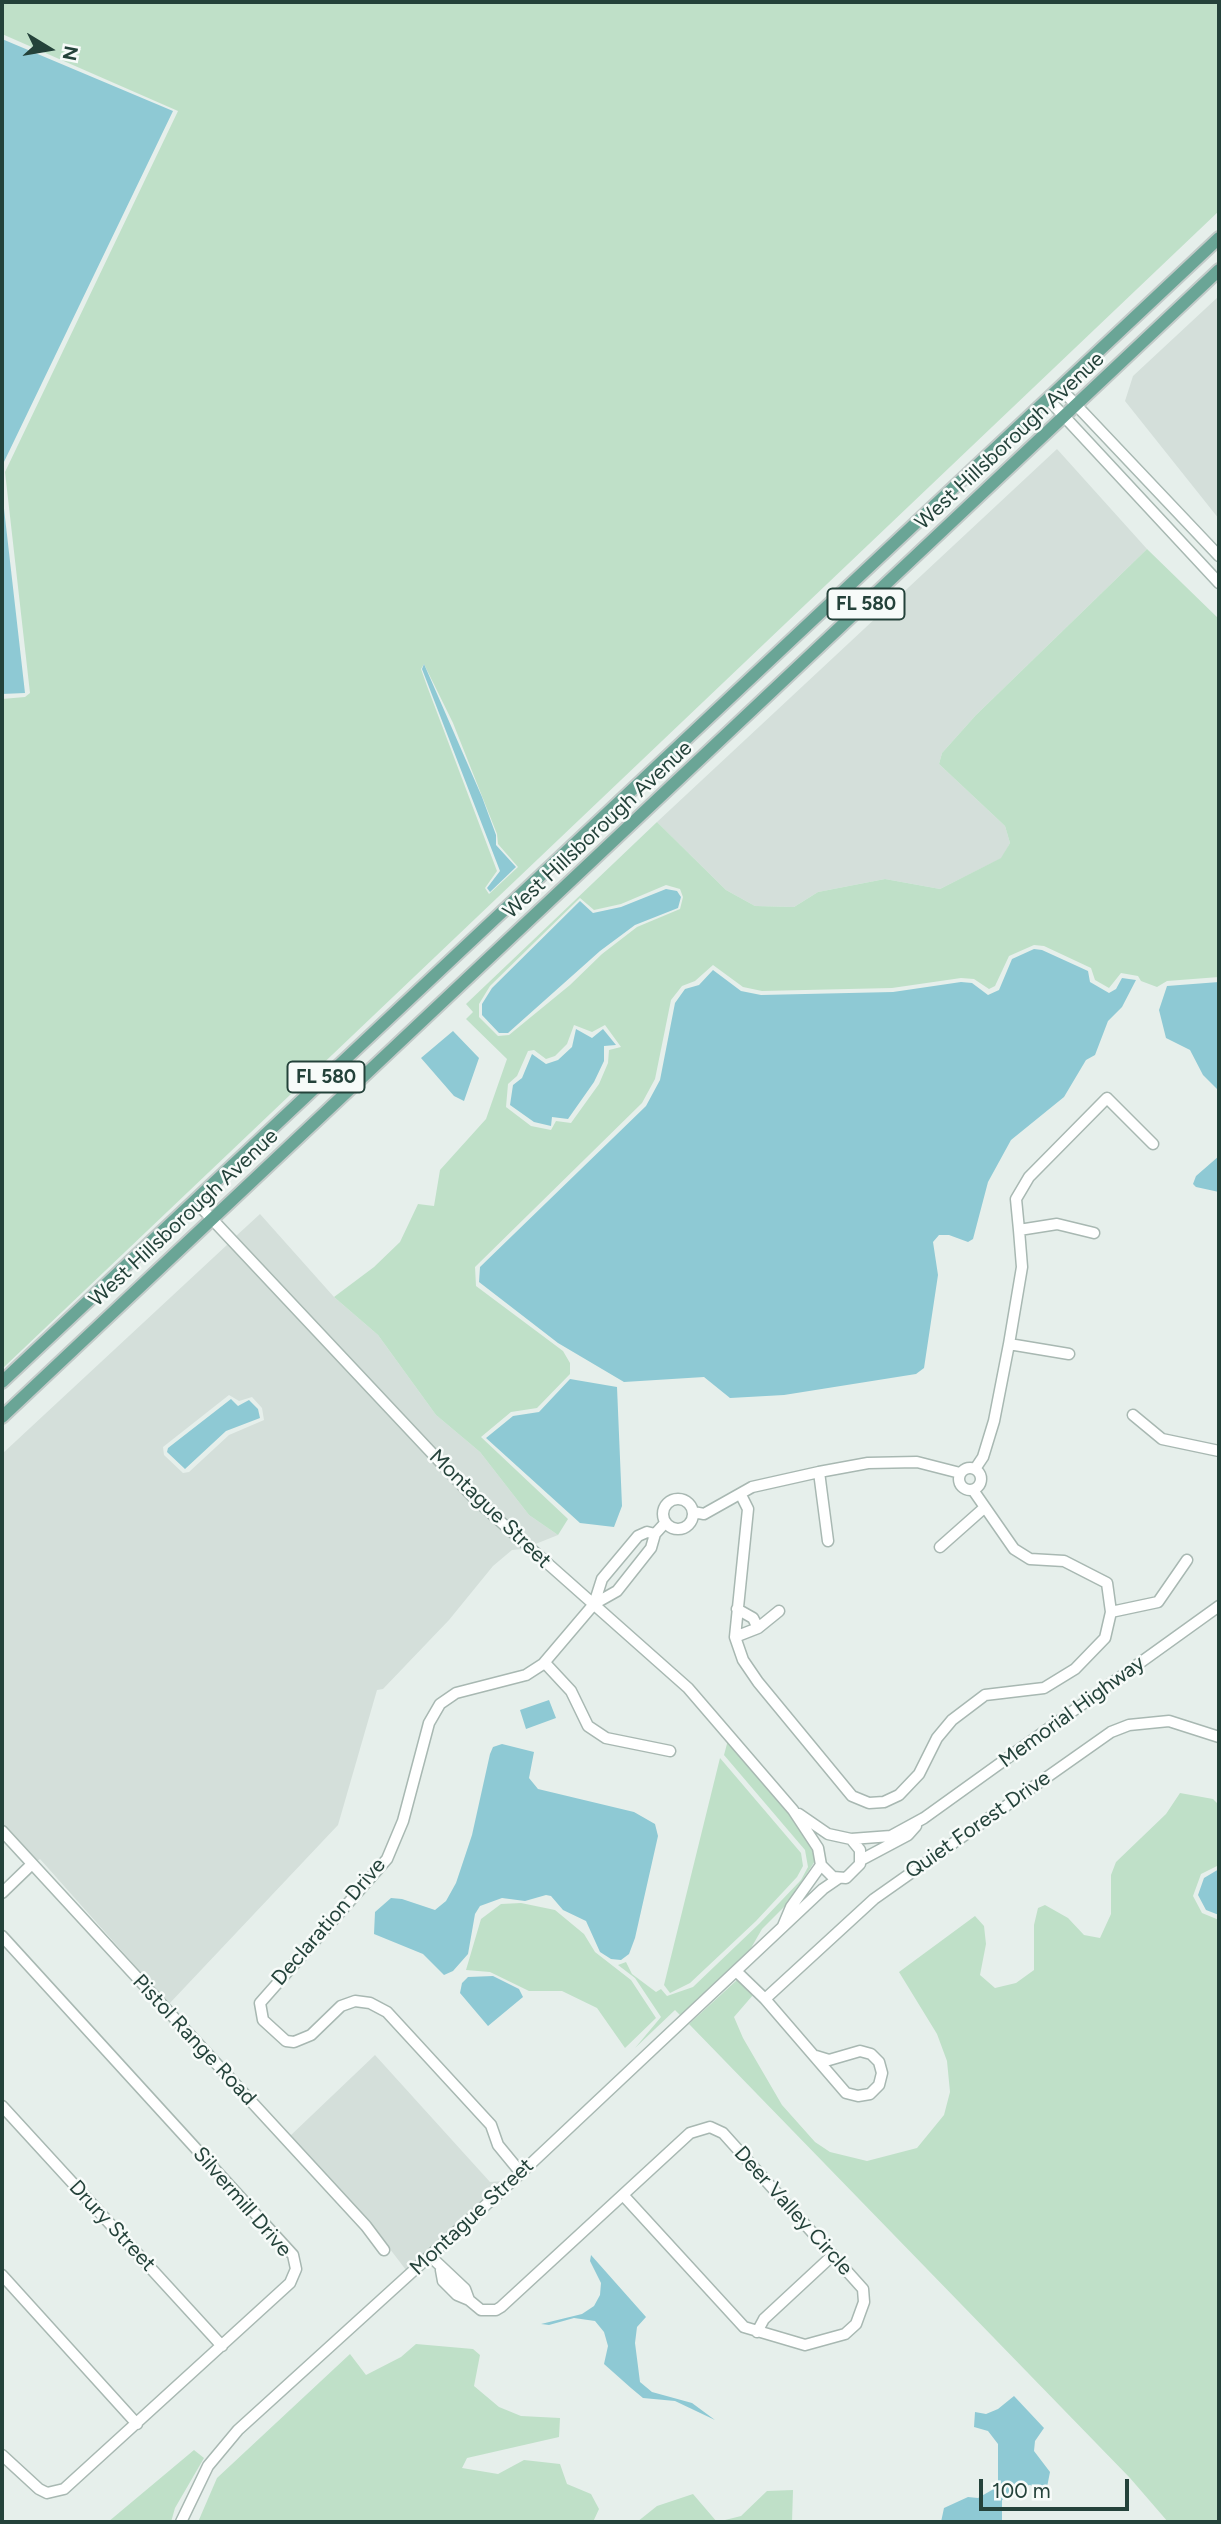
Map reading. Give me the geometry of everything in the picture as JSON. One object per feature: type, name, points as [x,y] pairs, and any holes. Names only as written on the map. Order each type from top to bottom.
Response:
[{"type":"main road","name":"West Hillsborough Avenue","points":[[2,1382],[1219,238]]},
{"type":"main road","name":"West Hillsborough Avenue","points":[[2,1417],[1219,270]]},
{"type":"street","points":[[1060,388],[1219,556]]},
{"type":"street","points":[[1048,399],[1219,583]]},
{"type":"street","points":[[975,1469],[983,1457],[994,1421],[1022,1267],[1016,1199],[1029,1177],[1107,1098],[1153,1144]]},
{"type":"street","name":"Montague Street","points":[[195,1201],[475,1499],[688,1688],[793,1810],[818,1848],[821,1865],[791,1907],[783,1926]]},
{"type":"street","points":[[1019,1230],[1057,1224],[1094,1233]]},
{"type":"street","points":[[1009,1344],[1069,1354]]},
{"type":"street","points":[[1133,1415],[1162,1438],[1219,1451]]},
{"type":"street","points":[[693,1512],[704,1514],[752,1487],[869,1463],[917,1462],[960,1473],[968,1468],[975,1469]]},
{"type":"street","points":[[960,1473],[959,1484],[965,1490],[972,1490],[979,1486],[981,1479],[975,1469]]},
{"type":"street","points":[[819,1472],[828,1541]]},
{"type":"street","points":[[741,1495],[748,1510],[735,1637],[743,1660],[773,1703],[852,1796],[869,1804],[884,1802],[899,1795],[919,1774],[937,1738],[952,1720],[985,1695],[1044,1688],[1075,1669],[1105,1638],[1111,1612],[1107,1583],[1065,1562],[1030,1559],[1014,1549],[972,1490]]},
{"type":"street","points":[[680,1498],[690,1504],[693,1512],[689,1525],[677,1530],[665,1523],[662,1513],[668,1501],[680,1498]]},
{"type":"street","points":[[940,1547],[984,1508]]},
{"type":"street","points":[[594,1604],[617,1591],[651,1548],[654,1534],[665,1523]]},
{"type":"street","points":[[594,1604],[602,1579],[638,1536],[648,1532],[654,1534]]},
{"type":"street","points":[[1111,1612],[1158,1602],[1187,1560]]},
{"type":"street","name":"Declaration Drive","points":[[521,2173],[498,2145],[491,2125],[387,2012],[370,2003],[355,2001],[341,2006],[311,2035],[294,2042],[286,2041],[263,2020],[260,2003],[387,1859],[403,1821],[429,1723],[440,1704],[456,1693],[526,1675],[545,1663],[594,1604]]},
{"type":"street","name":"Memorial Highway","points":[[828,1834],[851,1839],[891,1836],[924,1818],[1219,1606]]},
{"type":"street","points":[[737,1609],[753,1618],[758,1628]]},
{"type":"street","points":[[735,1637],[758,1628],[779,1611]]},
{"type":"street","points":[[545,1663],[570,1691],[588,1726],[606,1738],[670,1751]]},
{"type":"street","name":"Quiet Forest Drive","points":[[765,1999],[874,1899],[1111,1732],[1129,1725],[1169,1721],[1219,1737]]},
{"type":"street","name":"Montague Street","points":[[793,1810],[828,1834]]},
{"type":"street","name":"Memorial Highway","points":[[839,1878],[852,1875],[861,1860],[908,1835],[924,1818]]},
{"type":"street","name":"Pistol Range Road","points":[[2,1831],[366,2226],[384,2250]]},
{"type":"street","points":[[851,1839],[860,1850],[861,1860]]},
{"type":"street","points":[[2,1893],[32,1864]]},
{"type":"street","points":[[821,1865],[828,1874],[839,1878]]},
{"type":"street","name":"Montague Street","points":[[181,2522],[208,2466],[238,2430],[521,2173],[783,1926],[839,1878]]},
{"type":"street","name":"Silvermill Drive","points":[[2,1936],[293,2255],[296,2269],[290,2283],[64,2489],[47,2493],[2,2455]]},
{"type":"street","points":[[737,1972],[765,1999],[846,2093],[858,2096],[870,2094],[879,2085],[882,2073],[879,2062],[871,2054],[860,2051],[829,2060],[816,2056]]},
{"type":"street","name":"Drury Street","points":[[2,2106],[222,2346]]},
{"type":"street","name":"Deer Valley Circle","points":[[429,2256],[441,2270],[443,2281],[457,2295],[469,2300],[481,2310],[496,2311],[502,2307],[623,2194],[690,2133],[702,2127],[717,2129],[863,2288],[865,2295],[862,2313],[851,2329],[804,2345],[757,2332],[738,2321],[623,2194]]},
{"type":"street","points":[[757,2332],[764,2319],[833,2255]]},
{"type":"street","points":[[2,2275],[137,2424]]},
{"type":"shaded area","points":[[1219,296],[1219,519],[1125,401],[1133,376]]},
{"type":"shaded area","points":[[1057,449],[1147,549],[976,715],[942,753],[939,764],[1005,826],[1010,843],[1002,858],[940,889],[885,879],[818,892],[794,907],[755,906],[726,890],[657,822]]},
{"type":"shaded area","points":[[260,1214],[334,1297],[378,1335],[436,1415],[480,1452],[529,1515],[558,1535],[533,1545],[479,1496],[235,1237]]},
{"type":"shaded area","points":[[228,1244],[471,1503],[522,1549],[512,1550],[493,1566],[449,1620],[383,1689],[377,1690],[338,1825],[169,2004],[40,1859],[37,1861],[2,1823],[2,1454]],"holes":[[[229,1395],[239,1401],[252,1397],[262,1408],[264,1420],[229,1435],[189,1472],[183,1473],[164,1455],[163,1447]]]},
{"type":"shaded area","points":[[375,2055],[490,2182],[503,2181],[406,2270],[370,2223],[290,2136]]},
{"type":"green space","points":[[2,2],[1219,2],[1219,211],[2,1369],[2,699],[25,697],[30,693],[5,472],[178,111],[2,34]],"holes":[[[424,664],[453,723],[497,834],[498,844],[518,867],[489,894],[485,888],[497,871],[421,669]]]},
{"type":"green space","points":[[1147,549],[1219,619],[1219,977],[1167,981],[1157,987],[1141,981],[1138,976],[1121,973],[1109,988],[1095,980],[1091,968],[1044,946],[1034,945],[1009,956],[995,986],[989,989],[974,979],[961,978],[892,988],[762,991],[743,987],[713,965],[695,981],[682,986],[671,1000],[655,1079],[642,1103],[475,1267],[476,1286],[563,1351],[570,1363],[570,1374],[537,1408],[511,1412],[481,1437],[568,1519],[558,1535],[529,1515],[480,1452],[436,1415],[378,1335],[334,1297],[374,1267],[400,1242],[418,1204],[434,1206],[440,1170],[486,1119],[507,1059],[466,1019],[473,1012],[466,1004],[657,822],[726,890],[755,906],[794,907],[818,892],[885,879],[940,889],[1001,858],[1010,843],[1005,826],[939,764],[942,753],[976,715]],"holes":[[[666,885],[680,889],[683,897],[680,909],[637,927],[509,1035],[498,1036],[479,1017],[479,1004],[490,986],[580,898],[594,910],[621,904]],[[574,1025],[592,1032],[605,1025],[621,1047],[609,1050],[608,1063],[599,1084],[571,1123],[556,1121],[551,1130],[531,1126],[506,1107],[508,1084],[517,1076],[528,1051],[534,1050],[546,1059],[555,1056],[567,1044]]]},
{"type":"green space","points":[[728,1740],[789,1813],[812,1850],[815,1861],[787,1904],[762,1929],[747,1955],[681,2016],[675,2010],[635,2048],[661,2017],[635,1978],[618,1965],[626,1962],[632,1974],[656,1992],[661,1989],[667,1996],[693,1987],[760,1923],[801,1880],[808,1867],[805,1850],[724,1755]]},
{"type":"green space","points":[[720,1758],[801,1853],[803,1866],[797,1877],[756,1921],[690,1983],[670,1993],[664,1985]]},
{"type":"green space","points":[[1180,1793],[1213,1799],[1219,1805],[1219,1865],[1201,1874],[1193,1896],[1202,1913],[1219,1920],[1219,2522],[1168,2522],[1130,2478],[689,2024],[737,1980],[753,1995],[734,2017],[743,2038],[782,2105],[815,2142],[830,2152],[867,2161],[917,2148],[944,2115],[950,2092],[947,2061],[937,2034],[899,1972],[975,1916],[984,1926],[986,1944],[980,1975],[995,1988],[1016,1983],[1034,1970],[1034,1925],[1038,1908],[1045,1905],[1068,1918],[1084,1935],[1100,1938],[1111,1914],[1111,1875],[1116,1862],[1166,1814]]},
{"type":"green space","points":[[521,1903],[555,1910],[584,1934],[595,1952],[631,1980],[656,2018],[625,2048],[597,2008],[562,1991],[529,1991],[490,1972],[466,1970],[481,1919],[501,1904]]},
{"type":"green space","points":[[416,2344],[473,2349],[480,2355],[474,2386],[499,2407],[521,2416],[560,2418],[559,2437],[467,2458],[462,2468],[498,2474],[524,2460],[560,2464],[567,2484],[591,2494],[599,2509],[593,2522],[198,2522],[217,2478],[350,2354],[366,2375],[401,2357]]},
{"type":"green space","points":[[194,2450],[204,2458],[175,2508],[171,2522],[108,2522]]},
{"type":"green space","points":[[793,2490],[792,2522],[717,2522],[741,2516],[767,2491]]},
{"type":"green space","points":[[693,2494],[717,2522],[637,2522],[657,2506]]},
{"type":"water","points":[[2,39],[173,111],[2,466]]},
{"type":"water","points":[[2,491],[25,693],[2,694]]},
{"type":"water","points":[[424,664],[482,797],[496,835],[496,845],[516,867],[490,892],[487,888],[500,871],[422,669]]},
{"type":"water","points":[[666,889],[677,891],[681,897],[678,908],[635,925],[600,951],[508,1033],[499,1033],[482,1015],[482,1004],[492,988],[580,901],[593,913],[621,907]]},
{"type":"water","points":[[1034,949],[1088,971],[1090,982],[1109,993],[1116,989],[1122,978],[1136,980],[1122,1007],[1108,1021],[1095,1055],[1086,1060],[1064,1097],[1011,1140],[988,1182],[973,1239],[968,1242],[949,1235],[939,1235],[933,1242],[938,1275],[924,1368],[916,1374],[784,1395],[730,1398],[704,1377],[624,1382],[558,1343],[479,1282],[480,1267],[646,1106],[660,1080],[675,1003],[685,989],[699,985],[713,970],[741,991],[761,995],[893,992],[961,982],[972,983],[988,995],[999,990],[1012,959]]},
{"type":"water","points":[[1219,982],[1219,1091],[1203,1075],[1190,1050],[1166,1038],[1159,1010],[1167,986]]},
{"type":"water","points":[[576,1029],[592,1038],[603,1029],[616,1045],[604,1046],[604,1061],[594,1082],[568,1119],[552,1117],[551,1126],[534,1122],[510,1105],[513,1085],[522,1078],[532,1054],[546,1064],[558,1060],[572,1047]]},
{"type":"water","points":[[453,1031],[479,1058],[464,1101],[454,1096],[421,1058]]},
{"type":"water","points":[[1219,1156],[1219,1192],[1196,1187],[1193,1184],[1196,1176]]},
{"type":"water","points":[[570,1379],[617,1387],[622,1506],[614,1527],[580,1523],[486,1438],[513,1416],[539,1412]]},
{"type":"water","points":[[231,1399],[238,1406],[249,1400],[258,1409],[260,1418],[226,1431],[185,1469],[167,1452],[168,1448]]},
{"type":"water","points":[[549,1700],[556,1718],[526,1729],[520,1710]]},
{"type":"water","points":[[502,1744],[534,1752],[529,1778],[538,1789],[634,1812],[655,1824],[658,1836],[635,1938],[629,1954],[621,1960],[611,1959],[600,1952],[586,1921],[563,1910],[551,1896],[546,1895],[525,1901],[502,1898],[480,1906],[475,1914],[468,1954],[453,1971],[444,1975],[423,1954],[374,1934],[375,1912],[391,1898],[435,1910],[446,1901],[456,1883],[472,1835],[490,1754],[493,1747]]},
{"type":"water","points":[[1219,1869],[1219,1915],[1206,1910],[1198,1895],[1204,1878]]},
{"type":"water","points":[[493,1976],[519,1989],[523,1997],[488,2026],[460,1993],[462,1983],[468,1977]]},
{"type":"water","points":[[591,2255],[646,2317],[637,2327],[635,2343],[640,2382],[652,2392],[692,2403],[715,2420],[675,2401],[643,2398],[604,2364],[608,2346],[604,2332],[595,2321],[574,2318],[549,2325],[541,2324],[582,2314],[594,2306],[600,2295],[601,2283],[590,2261]]},
{"type":"water","points":[[1014,2396],[1044,2428],[1035,2441],[1034,2451],[1050,2472],[1046,2492],[1030,2485],[1016,2488],[1002,2500],[1002,2522],[941,2522],[944,2508],[968,2497],[978,2498],[992,2490],[998,2481],[998,2444],[988,2431],[974,2427],[975,2412],[986,2414],[998,2409]]}]
